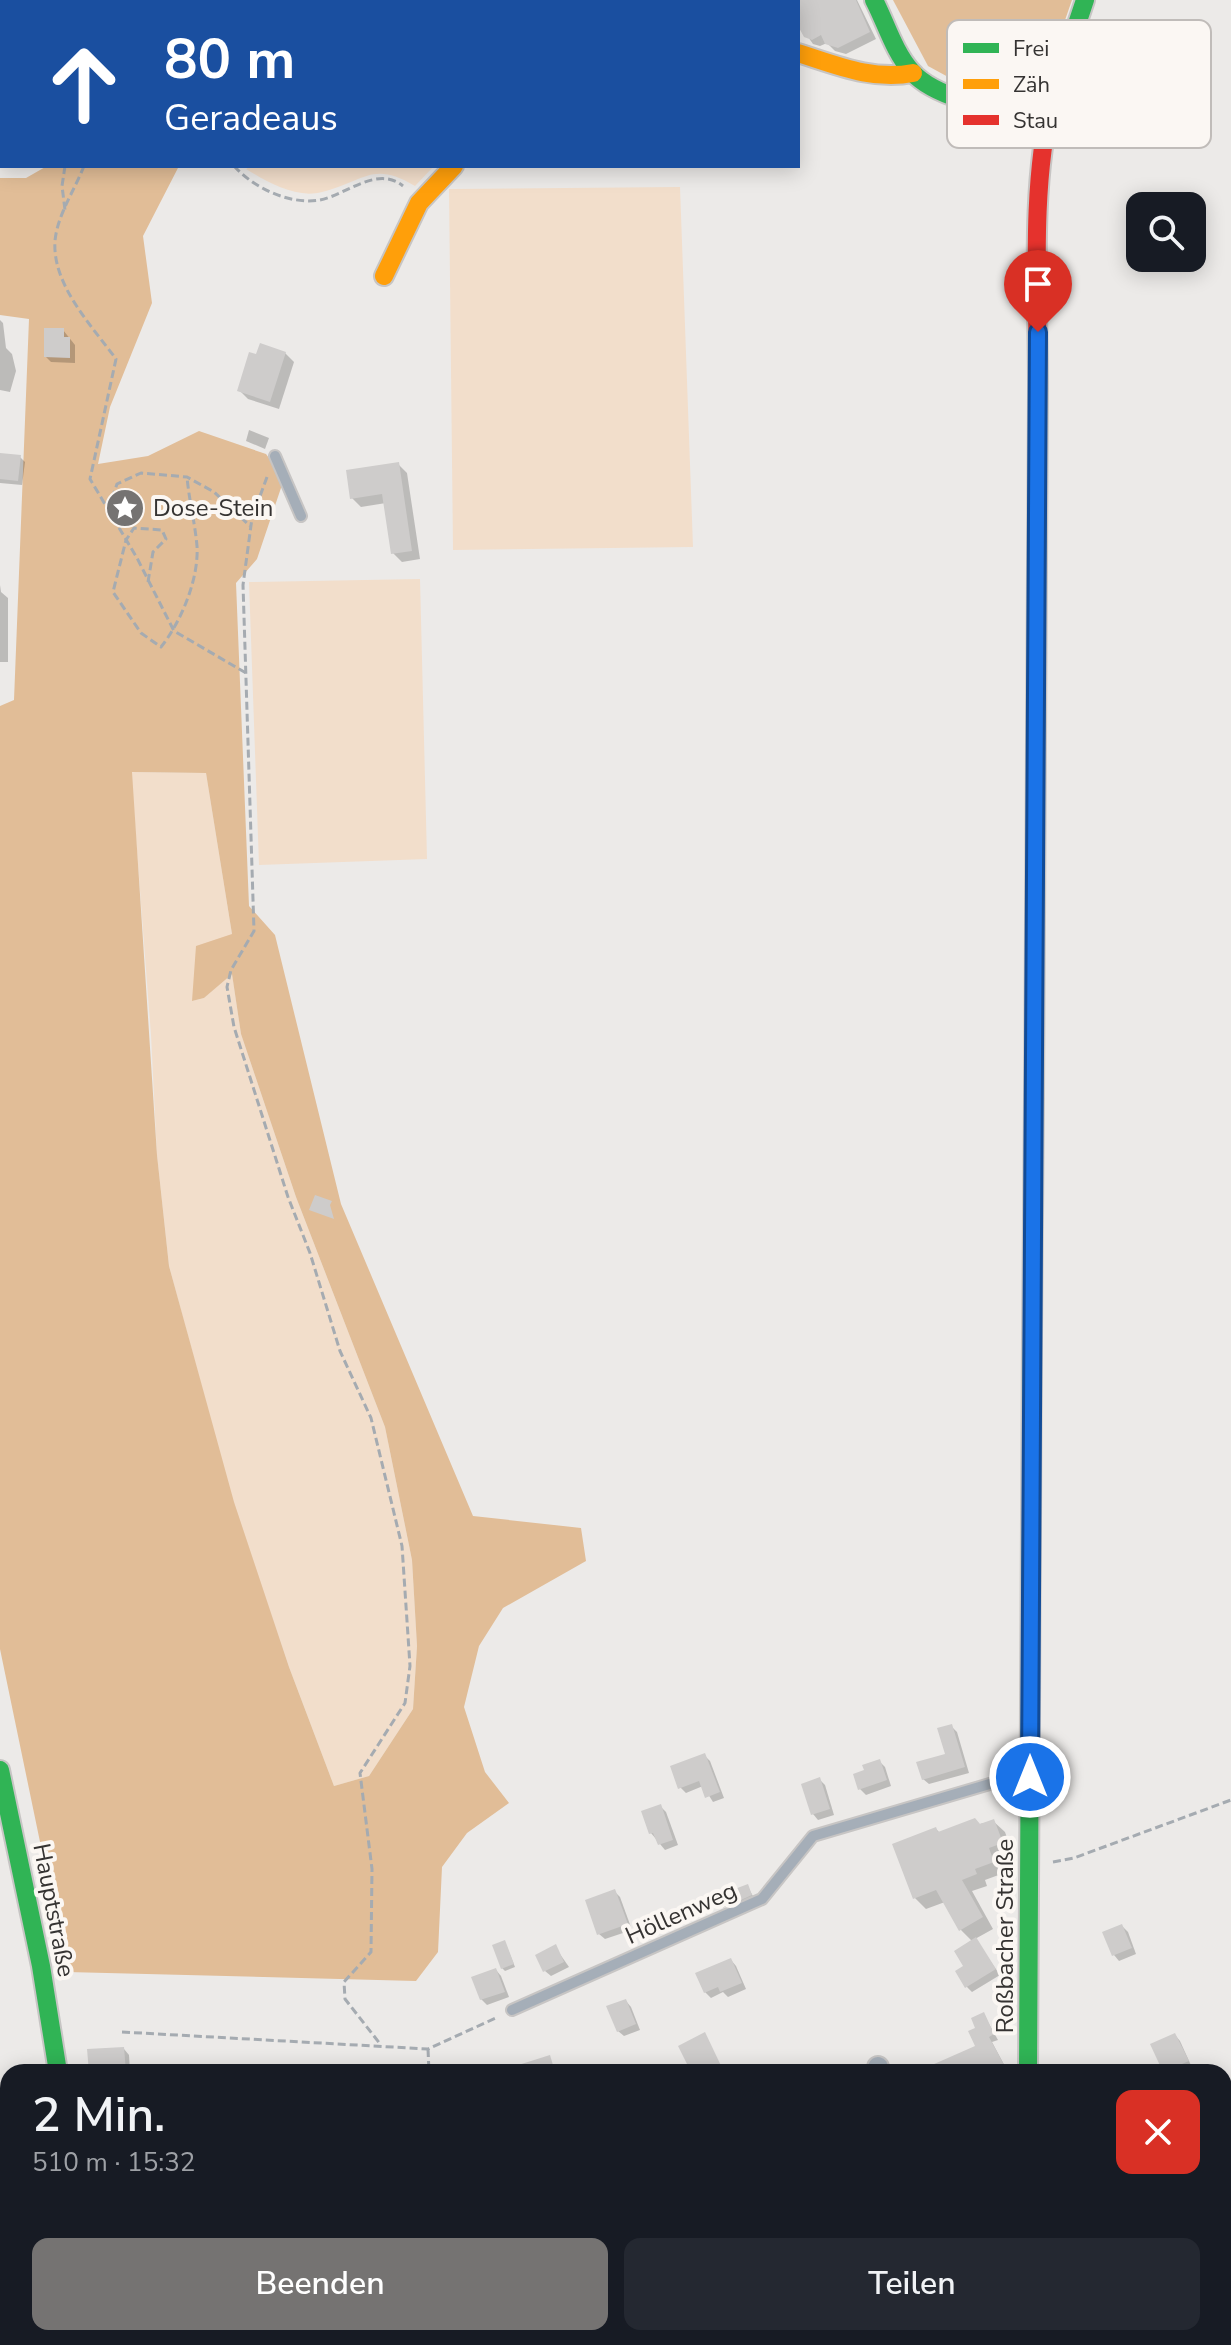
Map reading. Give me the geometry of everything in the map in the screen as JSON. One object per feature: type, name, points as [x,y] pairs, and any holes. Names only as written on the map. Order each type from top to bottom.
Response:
[{"type":"street","points":[[874,0],[913,73],[924,84],[947,94]]},
{"type":"street","name":"Roßbacher Straße","points":[[1077,20],[1085,0]]},
{"type":"street","points":[[800,54],[880,77],[898,78],[913,73]]},
{"type":"street","name":"Roßbacher Straße","points":[[1028,2064],[1039,182],[1043,148]]},
{"type":"street","points":[[384,276],[419,203],[452,168]]},
{"type":"street","name":"Hauptstraße","points":[[0,1770],[28,1898],[57,2064]]},
{"type":"lane","points":[[275,456],[301,516]]},
{"type":"lane","name":"Höllenweg","points":[[512,2010],[762,1899],[813,1836],[1010,1778],[1030,1777]]},
{"type":"path","points":[[65,168],[62,186],[65,210]]},
{"type":"path","points":[[83,168],[55,242],[62,276],[80,309],[116,359],[90,479],[174,631],[246,673]]},
{"type":"path","points":[[236,168],[271,193],[300,200],[321,199],[382,178],[400,182],[419,203]]},
{"type":"path","points":[[275,456],[250,526],[243,585],[254,931],[231,970],[227,987],[246,1072],[310,1253],[340,1351],[371,1418],[402,1546],[410,1666],[405,1703],[360,1773],[372,1869],[371,1952],[344,1982],[345,1999],[381,2045]]},
{"type":"path","points":[[108,510],[117,484],[141,473],[187,477],[214,492],[250,526]]},
{"type":"path","points":[[148,582],[153,552],[166,539],[162,530],[134,528],[126,540],[113,592],[141,633],[161,647],[174,631],[192,582],[197,549],[187,477]]},
{"type":"path","points":[[1029,1862],[1053,1863],[1074,1858],[1231,1800]]},
{"type":"path","points":[[122,2032],[428,2049],[512,2010]]},
{"type":"path","points":[[428,2049],[429,2064]]},
{"type":"shaded area","points":[[893,0],[1072,0],[1065,20],[947,20],[947,76],[928,66]]},
{"type":"shaded area","points":[[44,168],[178,168],[143,236],[152,303],[110,407],[98,464],[148,456],[199,431],[266,454],[284,479],[257,559],[236,583],[249,906],[275,935],[341,1204],[473,1516],[581,1528],[586,1561],[503,1608],[479,1646],[464,1707],[485,1772],[509,1803],[467,1833],[442,1867],[438,1952],[416,1981],[67,1972],[0,1649],[0,706],[14,700],[29,319],[0,315],[0,178],[26,178]],"holes":[[[132,772],[206,773],[232,934],[196,946],[192,1001],[204,998],[232,974],[241,1034],[296,1197],[385,1427],[412,1560],[417,1646],[413,1709],[369,1776],[334,1786],[289,1667],[234,1502],[169,1266],[157,1155]]]},
{"type":"shaded area","points":[[432,168],[415,186],[400,178],[378,174],[312,194],[272,184],[246,169]]},
{"type":"shaded area","points":[[680,187],[693,547],[453,550],[449,189]]},
{"type":"shaded area","points":[[420,579],[427,859],[259,865],[249,582]]},
{"type":"shaded area","points":[[131,772],[206,773],[232,934],[192,1001],[204,998],[232,973],[241,1034],[296,1197],[385,1427],[412,1560],[417,1646],[413,1709],[369,1776],[334,1786],[289,1667],[233,1502],[169,1266],[157,1155]]},
{"type":"building","points":[[800,0],[856,0],[870,32],[838,48],[825,44],[821,35],[812,40],[804,37],[800,30]]},
{"type":"building","points":[[44,328],[64,328],[64,337],[70,337],[70,358],[44,357]]},
{"type":"building","points":[[260,343],[286,352],[270,402],[237,391],[249,352],[256,354]]},
{"type":"building","points":[[0,453],[21,455],[18,481],[0,479]]},
{"type":"building","points":[[399,462],[412,551],[391,554],[382,494],[350,499],[346,470]]},
{"type":"building","points":[[315,1195],[332,1201],[330,1205],[334,1219],[309,1210]]},
{"type":"building","points":[[952,1724],[965,1767],[922,1780],[916,1762],[945,1754],[937,1728]]},
{"type":"building","points":[[705,1753],[720,1792],[705,1798],[699,1781],[678,1789],[670,1766]]},
{"type":"building","points":[[880,1759],[887,1780],[858,1790],[853,1774],[864,1770],[862,1765]]},
{"type":"building","points":[[820,1777],[830,1809],[811,1815],[801,1784]]},
{"type":"building","points":[[661,1804],[673,1840],[658,1845],[653,1833],[649,1834],[641,1811]]},
{"type":"building","points":[[975,1818],[980,1824],[994,1819],[1003,1843],[989,1848],[994,1862],[975,1869],[977,1874],[962,1880],[983,1917],[959,1931],[936,1890],[913,1899],[892,1844],[936,1827],[938,1832]]},
{"type":"building","points":[[748,1884],[752,1895],[723,1908],[717,1891]]},
{"type":"building","points":[[615,1889],[628,1924],[597,1935],[585,1900]]},
{"type":"building","points":[[1122,1924],[1132,1948],[1112,1956],[1102,1932]]},
{"type":"building","points":[[976,1937],[996,1969],[965,1988],[955,1971],[963,1966],[954,1951]]},
{"type":"building","points":[[505,1940],[514,1964],[501,1969],[492,1945]]},
{"type":"building","points":[[556,1944],[564,1962],[543,1972],[535,1955]]},
{"type":"building","points":[[731,1958],[742,1983],[720,1992],[718,1987],[704,1993],[695,1973]]},
{"type":"building","points":[[496,1968],[505,1992],[480,2000],[471,1977]]},
{"type":"building","points":[[626,1999],[636,2024],[617,2032],[606,2006]]},
{"type":"building","points":[[984,2012],[994,2034],[989,2037],[1004,2064],[934,2064],[975,2046],[968,2031],[975,2028],[971,2018]]},
{"type":"building","points":[[705,2032],[720,2064],[687,2064],[678,2046]]},
{"type":"building","points":[[1175,2033],[1189,2061],[1159,2064],[1150,2044]]},
{"type":"building","points":[[124,2047],[125,2064],[88,2064],[87,2049]]},
{"type":"building","points":[[550,2055],[553,2064],[522,2064]]},
{"type":"traffic: fast","points":[[874,0],[900,56],[912,72],[924,83],[947,94]]},
{"type":"traffic: fast","points":[[1078,20],[1085,0]]},
{"type":"traffic: fast","points":[[1034,1097],[1038,387]]},
{"type":"traffic: fast","points":[[1028,2064],[1032,1336]]},
{"type":"traffic: fast","points":[[0,1770],[41,1966],[57,2064]]},
{"type":"traffic: slow","points":[[800,54],[869,73],[913,73]]},
{"type":"traffic: slow","points":[[384,276],[419,203],[452,168]]},
{"type":"traffic: jam","points":[[1038,387],[1038,205],[1043,148]]},
{"type":"traffic: jam","points":[[1032,1336],[1034,1097]]},
{"type":"place","name":"Dose-Stein","points":[[125,508]]},
{"type":"route","points":[[1030,1777],[1038,332]]}]
